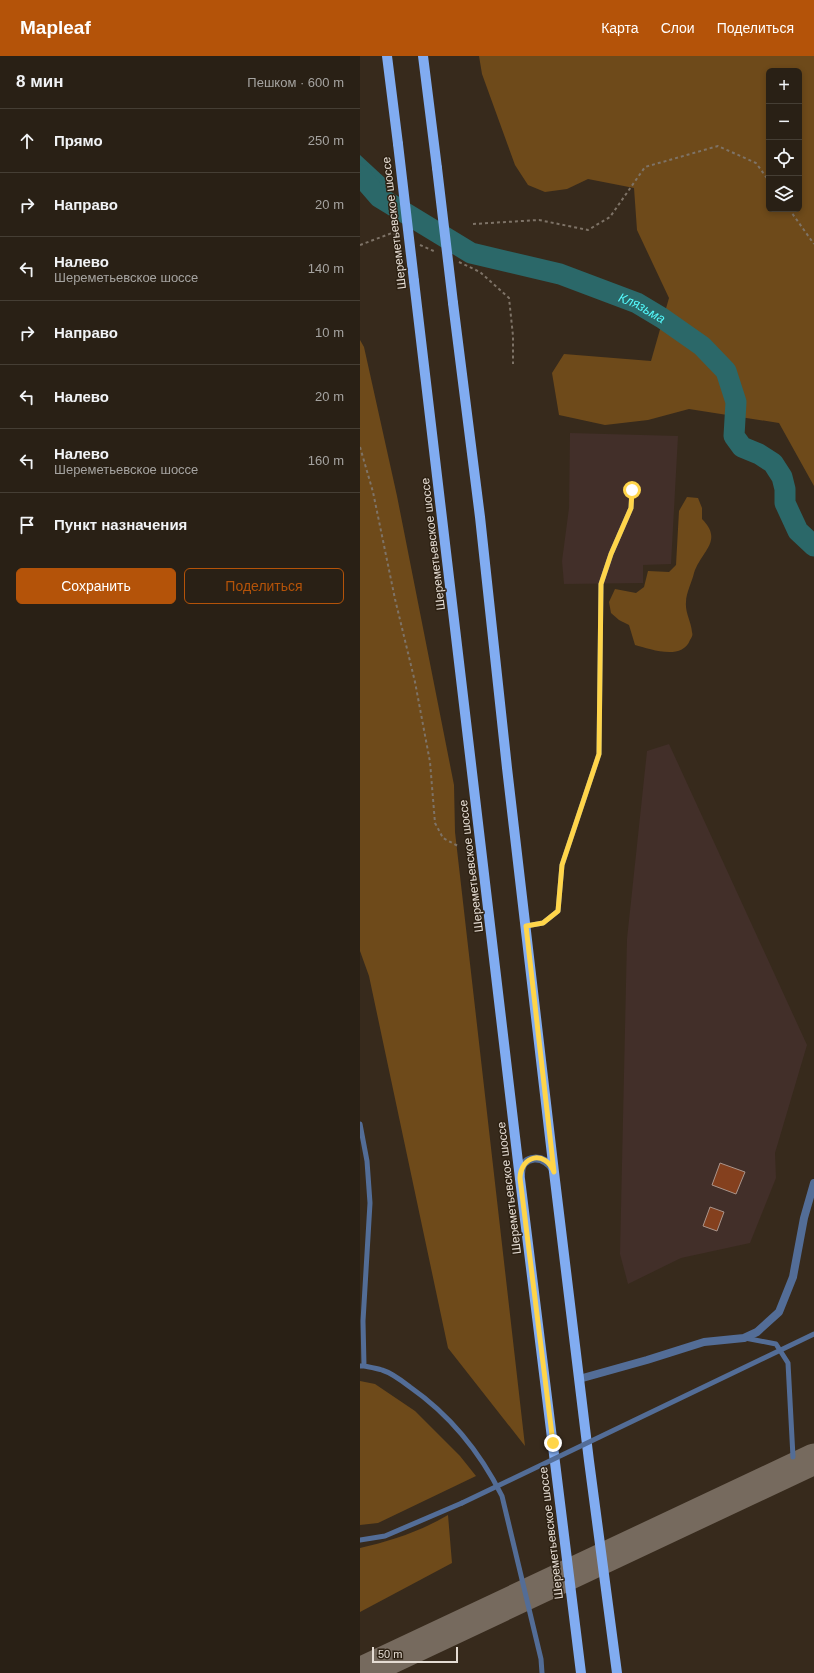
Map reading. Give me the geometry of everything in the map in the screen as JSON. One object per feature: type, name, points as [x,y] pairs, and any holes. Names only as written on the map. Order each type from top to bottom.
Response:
[{"type":"main road","name":"Шереметьевское шоссе","points":[[387,56],[520,1178],[581,1673]]},
{"type":"main road","points":[[423,56],[480,517],[554,1172],[617,1673]]},
{"type":"street","points":[[520,1178],[524,1164],[530,1159],[538,1158],[545,1160],[551,1165],[554,1172]]},
{"type":"street","points":[[579,1379],[704,1342],[744,1338],[756,1332],[779,1312],[792,1277],[804,1218],[814,1183]]},
{"type":"lane","points":[[526,926],[543,923],[558,911],[562,865],[599,754],[601,584],[611,554],[631,508],[632,490]]},
{"type":"lane","points":[[360,1124],[367,1161],[370,1203],[362,1366],[381,1370],[395,1376],[424,1397],[456,1426],[483,1460],[502,1496],[541,1659],[542,1673]]},
{"type":"lane","points":[[360,1540],[386,1536],[462,1503],[814,1334]]},
{"type":"lane","points":[[744,1338],[776,1344],[788,1363],[793,1457]]},
{"type":"path","points":[[473,224],[539,220],[588,230],[610,217],[644,167],[718,146],[756,163],[766,177]]},
{"type":"path","points":[[791,212],[814,244]]},
{"type":"path","points":[[360,447],[373,492],[395,599],[415,682],[430,762],[435,823],[443,838],[458,846]]},
{"type":"shaded area","points":[[479,56],[814,56],[814,486],[779,423],[689,409],[648,420],[605,425],[559,415],[552,373],[564,354],[651,361],[669,298],[637,230],[634,188],[588,179],[567,189],[545,192],[528,185],[515,165],[482,74]]},
{"type":"shaded area","points":[[360,340],[364,347],[397,496],[454,785],[455,832],[525,1446],[448,1348],[369,976],[360,951]]},
{"type":"shaded area","points":[[570,433],[678,436],[671,564],[643,565],[643,583],[564,584],[562,561],[569,508]]},
{"type":"shaded area","points":[[687,497],[698,498],[702,508],[702,519],[711,534],[711,540],[697,565],[686,599],[686,610],[692,636],[686,646],[680,650],[673,652],[657,651],[635,645],[629,625],[619,620],[611,613],[609,602],[615,589],[636,593],[644,587],[648,571],[669,572],[676,565],[679,511]]},
{"type":"shaded area","points":[[669,744],[807,1045],[775,1153],[776,1178],[750,1243],[681,1258],[628,1284],[620,1254],[627,939],[647,751]]},
{"type":"shaded area","points":[[360,1381],[375,1384],[415,1411],[460,1456],[476,1476],[378,1523],[360,1525]]},
{"type":"shaded area","points":[[448,1515],[452,1563],[360,1612],[360,1548],[406,1535]]},
{"type":"water","points":[[360,155],[386,179],[391,216],[366,197],[360,187]]},
{"type":"building","points":[[720,1163],[745,1172],[736,1194],[712,1185]]},
{"type":"building","points":[[710,1207],[724,1212],[717,1231],[703,1226]]},
{"type":"waterway","name":"Клязьма","points":[[360,175],[379,197],[471,253],[560,274],[637,303],[662,318],[702,346],[726,371],[736,402],[734,436],[742,447],[759,454],[773,463],[782,477],[785,489],[785,503],[798,531],[814,546]]},
{"type":"taxiway","points":[[360,1673],[814,1459]]},
{"type":"route","points":[[553,1443],[520,1178],[524,1164],[530,1159],[538,1158],[545,1160],[551,1165],[554,1172],[526,926],[543,923],[558,911],[562,865],[599,754],[601,584],[611,554],[631,508],[632,490]]}]
